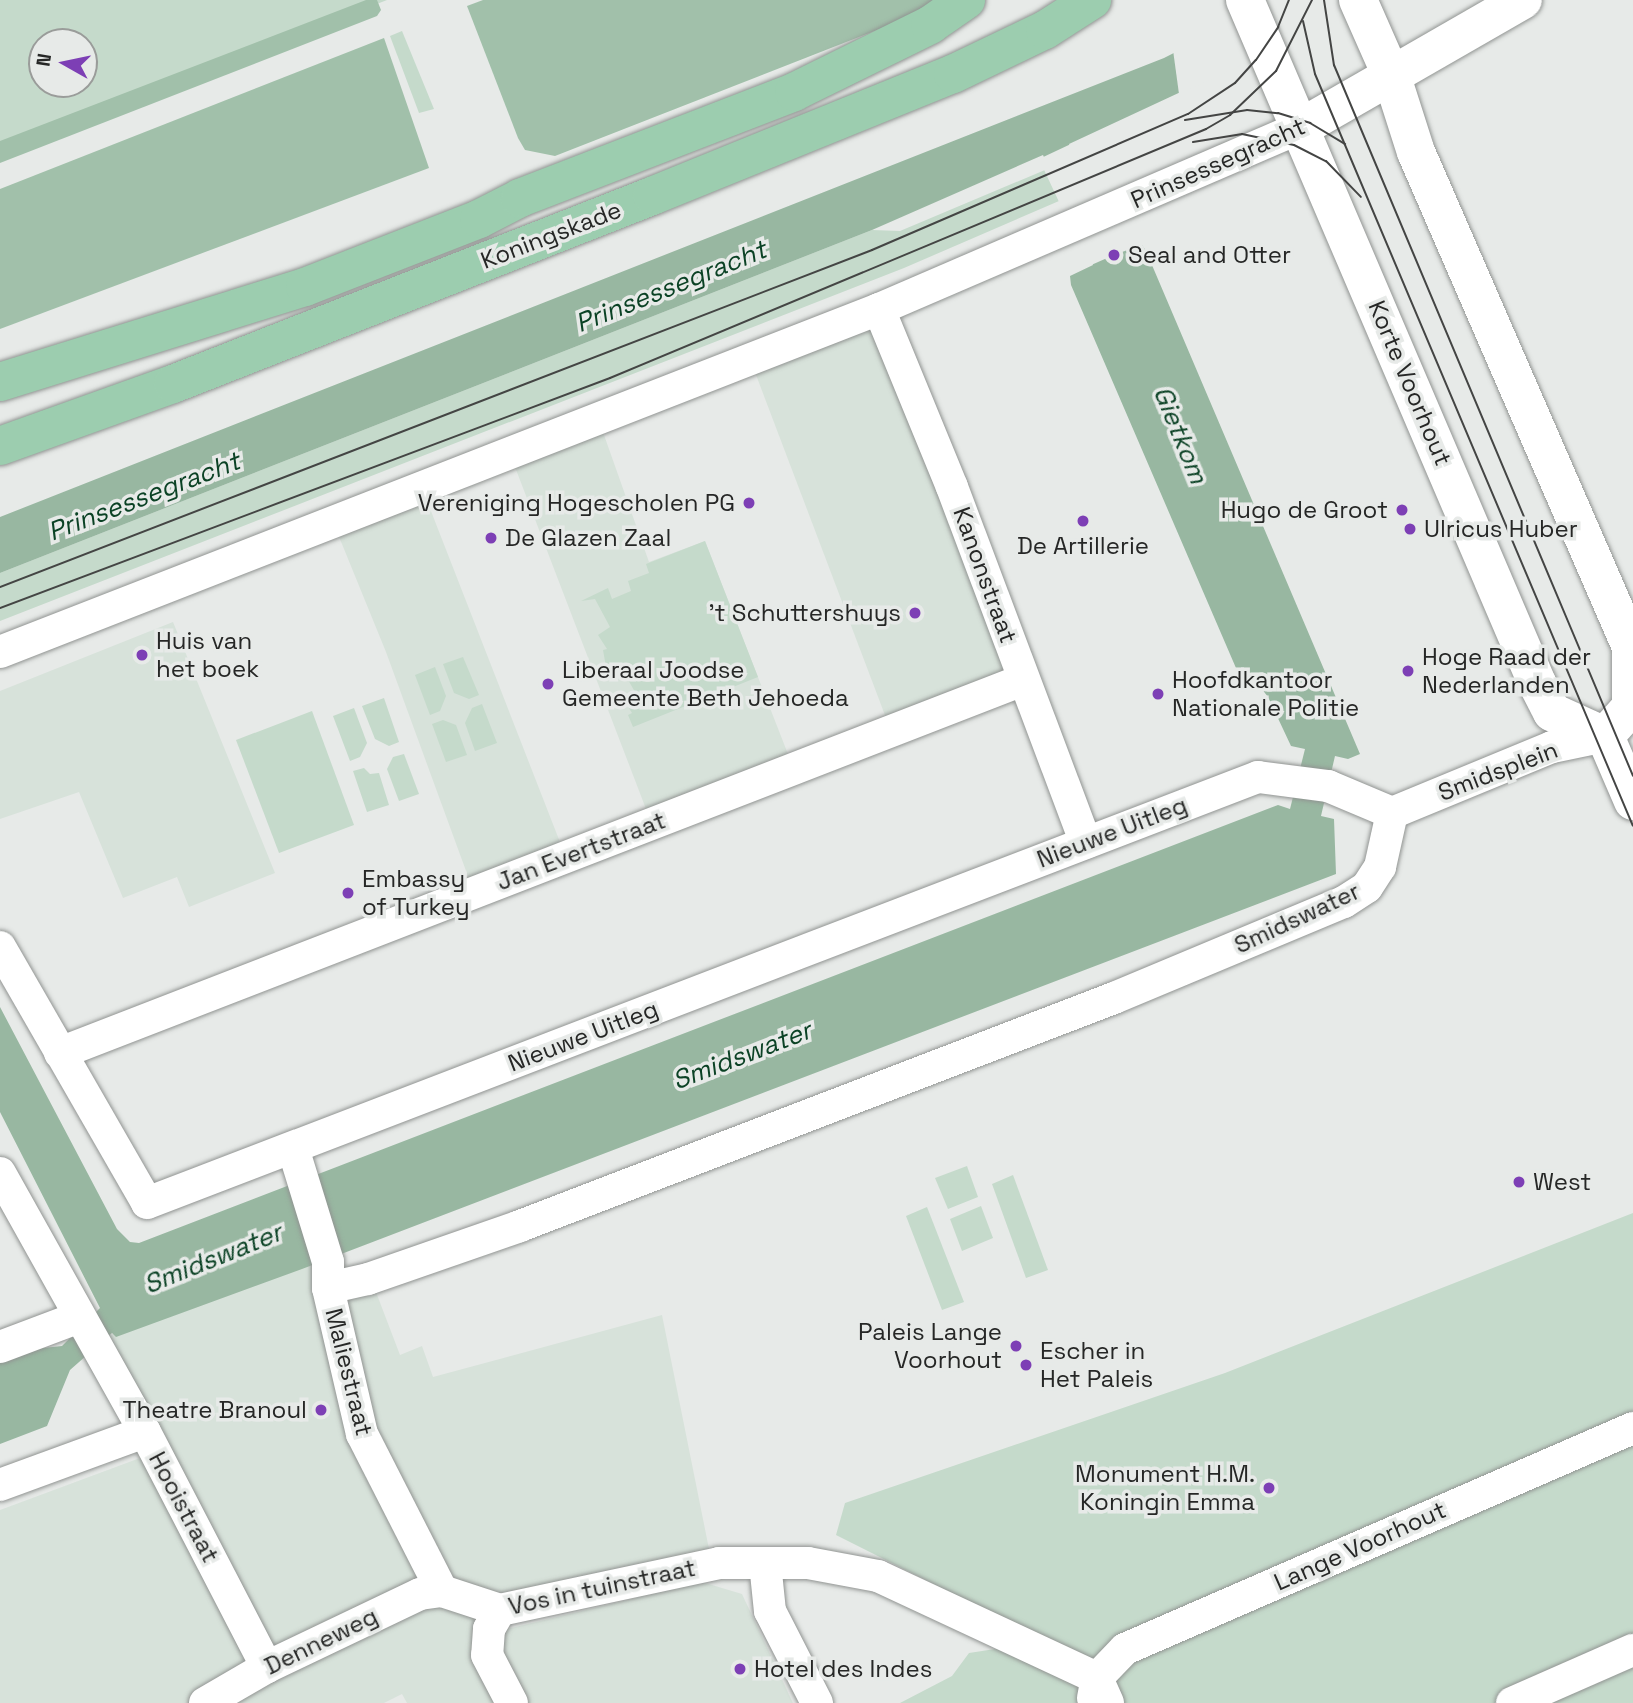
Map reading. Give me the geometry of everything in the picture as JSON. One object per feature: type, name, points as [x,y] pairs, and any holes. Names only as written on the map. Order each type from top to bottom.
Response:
[{"type":"main road","name":"Koningskade","points":[[0,382],[305,287],[479,219],[520,198],[794,92],[930,25],[966,0]]},
{"type":"main road","name":"Koningskade","points":[[0,446],[164,387],[677,186],[963,69],[1045,30],[1092,0]]},
{"type":"street","name":"Prinsessegracht","points":[[0,652],[879,309],[1072,228],[1300,128],[1523,0]]},
{"type":"street","name":"Korte Voorhout","points":[[1247,4],[1537,683],[1552,712],[1605,736]]},
{"type":"street","points":[[1360,5],[1392,77],[1416,152],[1632,647],[1631,707],[1605,736],[1633,801]]},
{"type":"street","name":"Kanonstraat","points":[[879,309],[1086,843]]},
{"type":"street","name":"Jan Evertstraat","points":[[60,1053],[1023,680]]},
{"type":"street","name":"Smidsplein","points":[[1392,813],[1552,747],[1605,736]]},
{"type":"street","name":"Nieuwe Uitleg","points":[[0,947],[146,1203],[1258,777],[1297,779],[1328,786],[1392,813]]},
{"type":"street","name":"Smidswater","points":[[328,1275],[368,1279],[520,1226],[1114,998],[1344,902],[1367,887],[1380,867],[1392,813]]},
{"type":"street","name":"Maliestraat","points":[[293,1148],[304,1179],[328,1275],[362,1434],[442,1591]]},
{"type":"street","name":"Hooistraat","points":[[0,1173],[145,1432],[267,1667]]},
{"type":"street","points":[[0,1347],[81,1318]]},
{"type":"street","name":"Lange Voorhout","points":[[765,1563],[808,1563],[878,1576],[1099,1695],[1125,1649],[1633,1428]]},
{"type":"street","points":[[0,1485],[145,1432]]},
{"type":"street","name":"Vos in tuinstraat","points":[[442,1591],[500,1610],[719,1563],[765,1563]]},
{"type":"street","points":[[765,1563],[770,1611],[817,1703]]},
{"type":"street","name":"Denneweg","points":[[205,1703],[267,1667],[420,1594],[442,1591]]},
{"type":"street","points":[[500,1610],[489,1629],[487,1655],[512,1703]]},
{"type":"street","points":[[1512,1703],[1633,1650]]},
{"type":"shaded area","points":[[0,0],[387,0],[0,152]]},
{"type":"shaded area","points":[[366,0],[377,0],[381,10],[377,16],[0,163],[0,141]]},
{"type":"shaded area","points":[[483,0],[941,0],[905,19],[555,156],[525,150],[518,138],[467,6]]},
{"type":"shaded area","points":[[402,31],[434,109],[419,113],[390,36]]},
{"type":"shaded area","points":[[384,38],[429,168],[0,329],[0,189]]},
{"type":"shaded area","points":[[1045,170],[1059,201],[904,268],[0,621],[0,573],[872,230],[900,231]]},
{"type":"shaded area","points":[[879,309],[1022,679],[891,731],[750,359]]},
{"type":"shaded area","points":[[598,418],[649,562],[705,541],[793,767],[651,822],[510,454]]},
{"type":"shaded area","points":[[422,488],[565,855],[473,890],[386,652],[333,522]]},
{"type":"shaded area","points":[[705,541],[758,677],[633,727],[628,715],[632,713],[623,699],[635,692],[619,664],[606,667],[603,650],[607,649],[598,635],[610,627],[595,599],[581,601],[608,588],[612,599],[631,591],[628,581],[649,573],[646,564]]},
{"type":"shaded area","points":[[173,622],[275,873],[189,907],[177,877],[123,898],[79,792],[0,819],[0,691]]},
{"type":"shaded area","points":[[463,657],[479,695],[469,699],[454,693],[443,664]]},
{"type":"shaded area","points":[[435,667],[446,696],[440,711],[430,715],[415,675]]},
{"type":"shaded area","points":[[384,698],[399,742],[389,746],[375,739],[362,706]]},
{"type":"shaded area","points":[[482,704],[497,743],[475,751],[465,723],[472,708]]},
{"type":"shaded area","points":[[354,708],[367,743],[360,757],[350,761],[333,716]]},
{"type":"shaded area","points":[[312,711],[354,825],[279,853],[236,740]]},
{"type":"shaded area","points":[[443,720],[456,725],[467,755],[446,762],[432,724]]},
{"type":"shaded area","points":[[404,754],[419,794],[399,801],[387,769],[393,757]]},
{"type":"shaded area","points":[[364,768],[370,774],[379,773],[389,805],[367,812],[353,771]]},
{"type":"shaded area","points":[[967,1166],[978,1197],[948,1209],[935,1178]]},
{"type":"shaded area","points":[[1013,1175],[1048,1270],[1026,1278],[992,1184]]},
{"type":"shaded area","points":[[981,1206],[993,1238],[962,1251],[950,1219]]},
{"type":"shaded area","points":[[927,1207],[964,1302],[942,1310],[906,1216]]},
{"type":"shaded area","points":[[1633,1213],[1633,1703],[900,1703],[952,1676],[969,1653],[1047,1641],[836,1535],[845,1503],[1225,1373]]},
{"type":"shaded area","points":[[318,1254],[351,1283],[371,1279],[400,1355],[422,1346],[433,1377],[662,1315],[710,1554],[471,1609],[512,1703],[407,1703],[402,1694],[384,1703],[0,1703],[0,1510],[167,1448],[105,1337]]},
{"type":"shaded area","points":[[702,1582],[742,1594],[793,1703],[520,1703],[486,1634]]},
{"type":"water","name":"Gietkom","points":[[1278,0],[1378,0],[1069,144],[1119,253],[1142,245],[1146,251],[1360,754],[1348,759],[1335,756],[1321,816],[1334,819],[1336,874],[302,1269],[116,1337],[112,1333],[70,1370],[47,1426],[0,1444],[0,1359],[24,1350],[62,1346],[100,1308],[0,1112],[0,1007],[117,1229],[130,1242],[139,1243],[1278,805],[1290,809],[1305,749],[1291,746],[1268,697],[1252,676],[1239,675],[1071,285],[1070,276],[1093,265],[1043,155],[872,230],[0,573],[0,517],[1164,58]]},
{"type":"pier","points":[[1270,0],[1382,0],[1179,94],[1173,50]]},
{"type":"pier","points":[[1073,143],[1123,251],[1089,266],[1039,159]]},
{"type":"tram line","points":[[0,587],[872,250],[1188,114],[1235,83],[1256,60],[1278,27],[1289,0]]},
{"type":"tram line","points":[[0,608],[610,378],[1206,129],[1230,115],[1276,71],[1312,0]]},
{"type":"tram line","points":[[1324,0],[1334,65],[1633,776]]},
{"type":"tram line","points":[[1303,21],[1315,74],[1633,826]]},
{"type":"tram line","points":[[1185,120],[1247,110],[1278,113],[1310,123],[1345,144]]},
{"type":"tram line","points":[[1193,142],[1242,134],[1294,145],[1326,161],[1361,197]]},
{"type":"place","name":"Seal and Otter","points":[[1114,255]]},
{"type":"place","name":"Vereniging Hogescholen PG","points":[[749,503]]},
{"type":"place","name":"Hugo de Groot","points":[[1402,510]]},
{"type":"place","name":"De Artillerie","points":[[1083,521]]},
{"type":"place","name":"Ulricus Huber","points":[[1410,529]]},
{"type":"place","name":"De Glazen Zaal","points":[[491,538]]},
{"type":"place","name":"'t Schuttershuys","points":[[915,613]]},
{"type":"place","name":"Huis van het boek","points":[[142,655]]},
{"type":"place","name":"Hoge Raad der Nederlanden","points":[[1408,671]]},
{"type":"place","name":"Liberaal Joodse Gemeente Beth Jehoeda","points":[[548,684]]},
{"type":"place","name":"Hoofdkantoor Nationale Politie","points":[[1158,694]]},
{"type":"place","name":"Embassy of Turkey","points":[[348,893]]},
{"type":"place","name":"West","points":[[1519,1182]]},
{"type":"place","name":"Paleis Lange Voorhout","points":[[1016,1346]]},
{"type":"place","name":"Escher in Het Paleis","points":[[1026,1365]]},
{"type":"place","name":"Theatre Branoul","points":[[321,1410]]},
{"type":"place","name":"Monument H.M. Koningin Emma","points":[[1269,1488]]},
{"type":"place","name":"Hotel des Indes","points":[[740,1669]]}]
